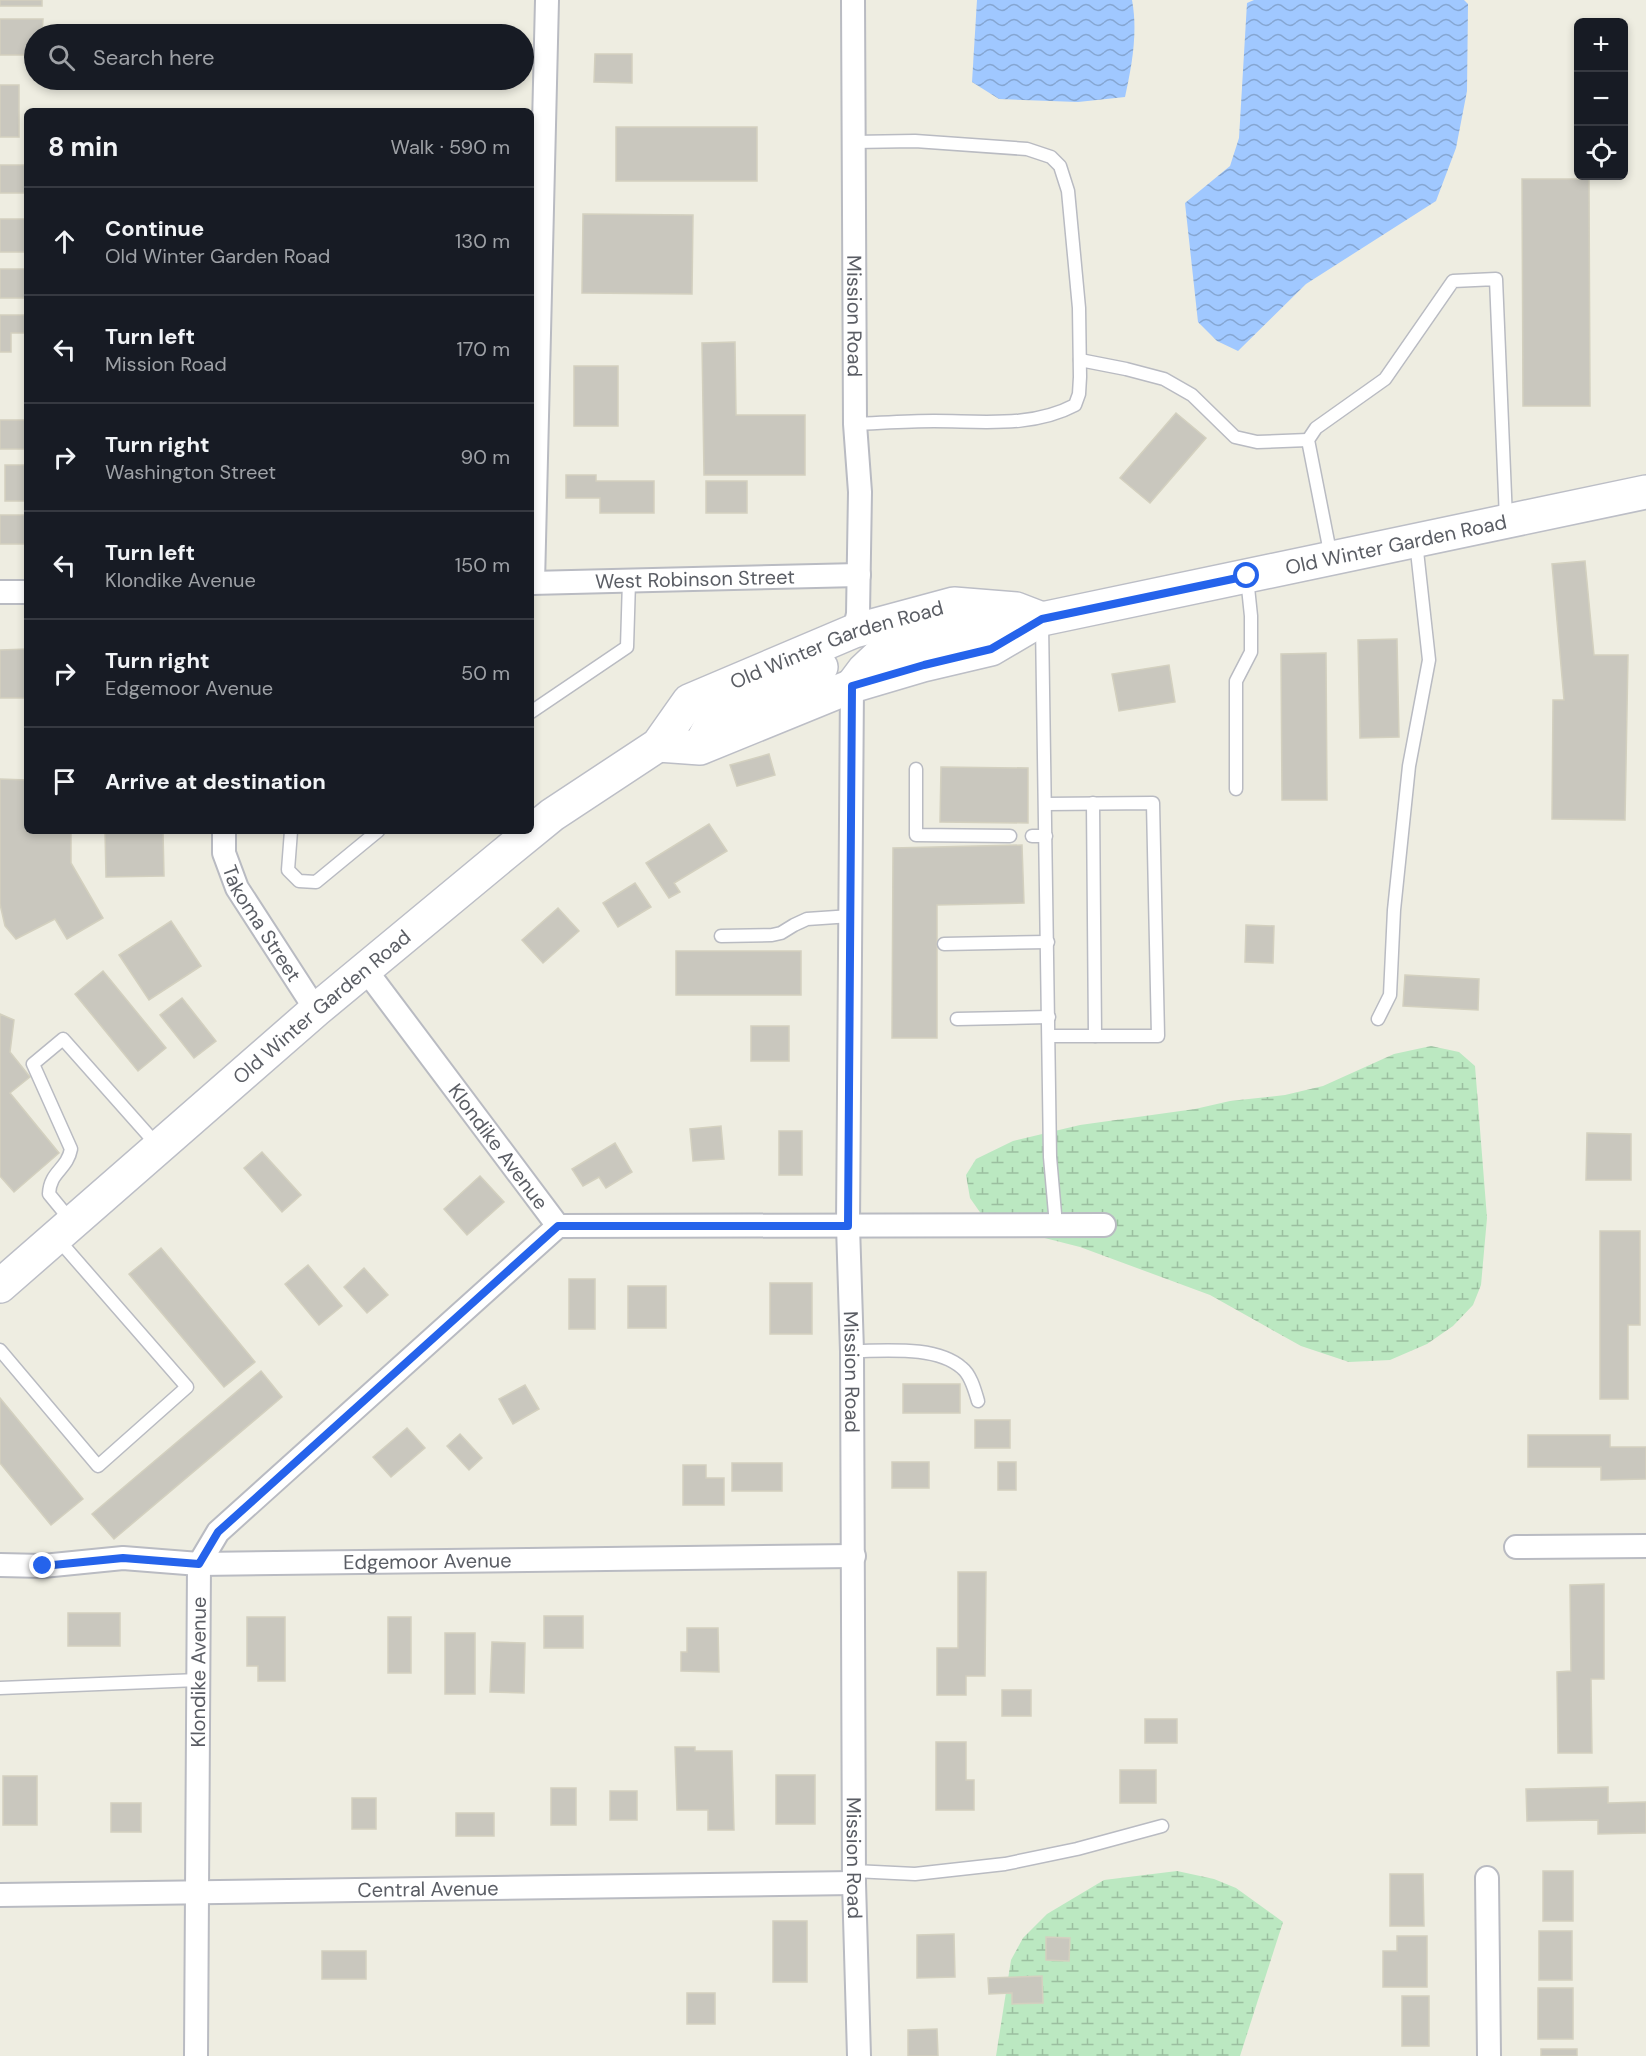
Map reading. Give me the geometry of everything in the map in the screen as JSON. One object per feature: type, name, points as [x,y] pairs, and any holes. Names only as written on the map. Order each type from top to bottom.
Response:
[{"type":"main road","name":"Old Winter Garden Road","points":[[534,828],[658,745],[689,701],[855,631],[954,604],[1029,614],[1247,576],[1646,492]]},
{"type":"main road","name":"Old Winter Garden Road","points":[[658,745],[700,747],[852,686],[991,649],[1029,614]]},
{"type":"main road","points":[[700,747],[714,719],[741,703],[829,664],[855,631]]},
{"type":"main road","name":"Old Winter Garden Road","points":[[0,1286],[316,1010],[527,834]]},
{"type":"street","points":[[534,510],[548,0]]},
{"type":"street","name":"Mission Road","points":[[853,0],[855,424],[860,492],[858,614],[855,631]]},
{"type":"street","name":"West Robinson Street","points":[[534,583],[859,575]]},
{"type":"street","points":[[0,592],[24,592]]},
{"type":"street","name":"Mission Road","points":[[852,686],[848,1226],[854,1556],[854,1877],[859,2056]]},
{"type":"street","name":"Takoma Street","points":[[224,834],[224,853],[237,888],[316,1010]]},
{"type":"street","name":"Klondike Avenue","points":[[196,2056],[199,1564],[218,1532],[558,1226],[365,969]]},
{"type":"street","points":[[558,1226],[1104,1225]]},
{"type":"street","points":[[1516,1547],[1646,1546]]},
{"type":"street","name":"Edgemoor Avenue","points":[[0,1565],[43,1566],[123,1558],[199,1564],[854,1556]]},
{"type":"street","name":"Central Avenue","points":[[0,1895],[854,1877]]},
{"type":"street","points":[[1487,1878],[1489,2056]]},
{"type":"lane","points":[[853,142],[915,141],[1027,149],[1051,157],[1060,166],[1068,191],[1079,308],[1080,360],[1079,394],[1074,405],[1058,414],[1021,421],[855,424]]},
{"type":"lane","points":[[1332,559],[1308,440],[1316,428],[1385,379],[1452,281],[1496,279],[1506,522]]},
{"type":"lane","points":[[1080,360],[1164,379],[1192,395],[1235,437],[1257,442],[1308,440]]},
{"type":"lane","points":[[1378,1018],[1389,994],[1394,910],[1409,766],[1429,660],[1416,541]]},
{"type":"lane","points":[[1236,789],[1236,681],[1251,652],[1251,616],[1247,576]]},
{"type":"lane","points":[[534,710],[627,647],[629,581]]},
{"type":"lane","points":[[1029,614],[1046,804],[1050,1157],[1056,1225]]},
{"type":"lane","points":[[916,769],[916,835],[1010,836]]},
{"type":"lane","points":[[1093,803],[1095,1036]]},
{"type":"lane","points":[[1046,804],[1153,803],[1158,1036],[1049,1036]]},
{"type":"lane","points":[[291,834],[288,870],[299,880],[316,882],[374,834]]},
{"type":"lane","points":[[1032,836],[1046,836]]},
{"type":"lane","points":[[721,936],[772,935],[781,933],[807,919],[851,916]]},
{"type":"lane","points":[[944,944],[1048,942]]},
{"type":"lane","points":[[957,1018],[1049,1017]]},
{"type":"lane","points":[[0,1350],[98,1466],[187,1388],[64,1230],[49,1194],[49,1182],[69,1159],[71,1149],[33,1064],[63,1039],[159,1147]]},
{"type":"lane","points":[[852,1351],[905,1350],[934,1354],[963,1368],[972,1382],[978,1401]]},
{"type":"lane","points":[[0,1688],[198,1680]]},
{"type":"lane","points":[[854,1877],[915,1874],[1005,1864],[1077,1849],[1162,1826]]},
{"type":"green space","points":[[1431,1046],[1459,1052],[1475,1066],[1487,1218],[1481,1285],[1473,1305],[1453,1326],[1427,1344],[1390,1360],[1349,1362],[1301,1346],[1210,1295],[1080,1247],[1021,1232],[984,1218],[970,1198],[966,1175],[976,1159],[1013,1141],[1080,1125],[1195,1109],[1230,1101],[1285,1095],[1323,1086],[1394,1054]]},
{"type":"green space","points":[[1177,1871],[1214,1879],[1236,1888],[1283,1922],[1240,2056],[996,2056],[1011,1960],[1023,1938],[1047,1914],[1104,1880]]},
{"type":"water","points":[[977,0],[1132,0],[1134,36],[1125,97],[1078,102],[999,99],[972,82]]},
{"type":"water","points":[[1254,0],[1464,0],[1468,4],[1467,91],[1456,148],[1436,201],[1306,284],[1238,351],[1217,341],[1198,322],[1185,203],[1230,166],[1239,138],[1247,3]]},
{"type":"building","points":[[0,0],[42,0],[42,6],[0,6]]},
{"type":"building","points":[[0,19],[43,19],[43,24],[24,24],[24,55],[0,55]]},
{"type":"building","points":[[595,54],[632,54],[632,83],[594,82]]},
{"type":"building","points":[[0,85],[19,85],[19,137],[0,137]]},
{"type":"building","points":[[616,127],[757,127],[757,181],[616,181]]},
{"type":"building","points":[[0,165],[24,165],[24,193],[0,193]]},
{"type":"building","points":[[1522,179],[1589,180],[1590,406],[1523,406]]},
{"type":"building","points":[[583,214],[693,215],[692,294],[582,293]]},
{"type":"building","points":[[0,219],[24,219],[24,252],[0,252]]},
{"type":"building","points":[[0,269],[24,269],[24,298],[0,298]]},
{"type":"building","points":[[0,315],[24,315],[24,333],[11,333],[11,352],[0,352]]},
{"type":"building","points":[[735,342],[736,415],[805,415],[805,475],[704,475],[702,343]]},
{"type":"building","points":[[574,366],[618,366],[618,426],[574,426]]},
{"type":"building","points":[[1176,413],[1206,438],[1150,503],[1120,478]]},
{"type":"building","points":[[0,420],[24,420],[24,449],[0,449]]},
{"type":"building","points":[[5,465],[24,465],[24,501],[5,501]]},
{"type":"building","points":[[566,475],[596,475],[596,481],[654,481],[654,513],[600,513],[600,498],[566,498]]},
{"type":"building","points":[[706,481],[747,481],[747,513],[706,513]]},
{"type":"building","points":[[0,515],[24,515],[24,544],[0,544]]},
{"type":"building","points":[[1585,561],[1594,655],[1628,655],[1625,820],[1552,819],[1553,700],[1564,700],[1552,564]]},
{"type":"building","points":[[1397,639],[1399,737],[1360,738],[1358,640]]},
{"type":"building","points":[[24,649],[24,698],[0,698],[0,650]]},
{"type":"building","points":[[1326,653],[1327,800],[1282,800],[1281,654]]},
{"type":"building","points":[[1169,665],[1175,702],[1119,711],[1112,674]]},
{"type":"building","points":[[769,754],[775,775],[737,786],[730,765]]},
{"type":"building","points":[[941,767],[1028,768],[1028,823],[940,822]]},
{"type":"building","points":[[0,779],[24,780],[24,834],[71,834],[71,863],[103,918],[67,939],[55,919],[16,939],[5,926],[0,904]]},
{"type":"building","points":[[709,824],[727,851],[674,883],[680,892],[669,898],[646,863]]},
{"type":"building","points":[[105,834],[163,834],[164,876],[106,877]]},
{"type":"building","points":[[1022,845],[1024,903],[937,905],[937,1038],[892,1038],[893,848]]},
{"type":"building","points":[[635,883],[651,907],[618,927],[603,903]]},
{"type":"building","points":[[558,908],[579,931],[543,963],[522,940]]},
{"type":"building","points":[[171,921],[201,966],[149,1000],[119,955]]},
{"type":"building","points":[[1246,925],[1274,926],[1273,963],[1245,962]]},
{"type":"building","points":[[676,951],[801,951],[801,995],[676,995]]},
{"type":"building","points":[[103,971],[166,1048],[138,1071],[75,994]]},
{"type":"building","points":[[1405,975],[1479,979],[1478,1010],[1403,1006]]},
{"type":"building","points":[[182,998],[216,1041],[194,1058],[160,1015]]},
{"type":"building","points":[[0,1014],[14,1020],[10,1052],[30,1077],[10,1093],[59,1153],[14,1192],[0,1176]]},
{"type":"building","points":[[751,1026],[789,1026],[789,1061],[751,1061]]},
{"type":"building","points":[[721,1126],[724,1159],[693,1161],[690,1129]]},
{"type":"building","points":[[779,1131],[802,1131],[802,1175],[779,1175]]},
{"type":"building","points":[[1587,1133],[1631,1134],[1631,1180],[1586,1180]]},
{"type":"building","points":[[615,1143],[632,1172],[606,1188],[599,1177],[583,1186],[572,1169]]},
{"type":"building","points":[[262,1152],[301,1195],[282,1212],[244,1168]]},
{"type":"building","points":[[480,1176],[504,1202],[467,1235],[444,1209]]},
{"type":"building","points":[[1600,1231],[1640,1231],[1640,1325],[1628,1325],[1628,1399],[1600,1399]]},
{"type":"building","points":[[161,1248],[255,1362],[224,1387],[129,1274]]},
{"type":"building","points":[[308,1265],[342,1306],[319,1325],[285,1284]]},
{"type":"building","points":[[364,1268],[388,1295],[367,1313],[344,1287]]},
{"type":"building","points":[[569,1279],[595,1279],[595,1329],[569,1329]]},
{"type":"building","points":[[770,1283],[812,1283],[812,1334],[770,1334]]},
{"type":"building","points":[[628,1286],[666,1286],[666,1328],[628,1328]]},
{"type":"building","points":[[261,1371],[282,1397],[114,1539],[92,1514]]},
{"type":"building","points":[[903,1384],[960,1384],[960,1413],[903,1413]]},
{"type":"building","points":[[525,1385],[539,1409],[513,1424],[499,1399]]},
{"type":"building","points":[[0,1398],[83,1499],[51,1525],[0,1463]]},
{"type":"building","points":[[975,1420],[1010,1420],[1010,1448],[975,1448]]},
{"type":"building","points":[[407,1428],[425,1448],[391,1477],[373,1457]]},
{"type":"building","points":[[460,1434],[482,1458],[469,1470],[447,1446]]},
{"type":"building","points":[[1528,1435],[1610,1435],[1610,1447],[1646,1447],[1646,1479],[1601,1480],[1601,1467],[1528,1467]]},
{"type":"building","points":[[892,1462],[929,1462],[929,1488],[892,1488]]},
{"type":"building","points":[[998,1462],[1016,1462],[1016,1490],[998,1490]]},
{"type":"building","points":[[732,1463],[782,1463],[782,1491],[732,1491]]},
{"type":"building","points":[[683,1465],[706,1465],[706,1478],[724,1478],[724,1505],[683,1505]]},
{"type":"building","points":[[958,1572],[986,1572],[985,1676],[966,1676],[966,1695],[937,1695],[937,1648],[958,1648]]},
{"type":"building","points":[[1604,1584],[1604,1679],[1591,1679],[1592,1753],[1558,1753],[1557,1672],[1571,1671],[1570,1585]]},
{"type":"building","points":[[68,1613],[120,1613],[120,1646],[68,1646]]},
{"type":"building","points":[[544,1616],[583,1616],[583,1648],[544,1648]]},
{"type":"building","points":[[247,1617],[285,1617],[285,1681],[258,1681],[258,1666],[247,1666]]},
{"type":"building","points":[[388,1617],[411,1617],[411,1673],[388,1673]]},
{"type":"building","points":[[687,1628],[718,1628],[719,1672],[681,1671],[681,1652],[687,1652]]},
{"type":"building","points":[[445,1633],[475,1633],[475,1694],[445,1694]]},
{"type":"building","points":[[492,1642],[525,1643],[524,1693],[490,1692]]},
{"type":"building","points":[[1002,1690],[1031,1690],[1031,1716],[1002,1716]]},
{"type":"building","points":[[1145,1719],[1177,1719],[1177,1743],[1145,1743]]},
{"type":"building","points":[[936,1742],[966,1742],[966,1780],[974,1780],[974,1810],[936,1810]]},
{"type":"building","points":[[675,1747],[695,1747],[695,1751],[732,1751],[734,1830],[708,1830],[708,1810],[677,1810]]},
{"type":"building","points":[[1120,1770],[1156,1770],[1156,1803],[1120,1803]]},
{"type":"building","points":[[776,1775],[815,1775],[815,1824],[776,1824]]},
{"type":"building","points":[[3,1776],[37,1776],[37,1825],[3,1825]]},
{"type":"building","points":[[1608,1787],[1608,1803],[1646,1802],[1646,1833],[1598,1834],[1598,1820],[1527,1821],[1526,1789]]},
{"type":"building","points":[[551,1788],[576,1788],[576,1825],[551,1825]]},
{"type":"building","points":[[610,1791],[637,1791],[637,1820],[610,1820]]},
{"type":"building","points":[[352,1798],[376,1798],[376,1829],[352,1829]]},
{"type":"building","points":[[111,1803],[141,1803],[141,1832],[111,1832]]},
{"type":"building","points":[[456,1813],[494,1813],[494,1836],[456,1836]]},
{"type":"building","points":[[1543,1871],[1573,1871],[1573,1921],[1543,1921]]},
{"type":"building","points":[[1390,1874],[1423,1874],[1424,1926],[1390,1926]]},
{"type":"building","points":[[773,1921],[807,1921],[807,1982],[773,1982]]},
{"type":"building","points":[[1539,1931],[1572,1931],[1572,1980],[1539,1980]]},
{"type":"building","points":[[954,1934],[955,1977],[917,1978],[917,1935]]},
{"type":"building","points":[[1397,1936],[1427,1936],[1427,1987],[1383,1987],[1383,1951],[1397,1951]]},
{"type":"building","points":[[1046,1937],[1070,1938],[1069,1961],[1046,1960]]},
{"type":"building","points":[[322,1951],[366,1951],[366,1979],[322,1979]]},
{"type":"building","points":[[1042,1976],[1043,2003],[1012,2004],[1012,1993],[989,1994],[988,1978]]},
{"type":"building","points":[[1538,1988],[1573,1988],[1573,2039],[1538,2039]]},
{"type":"building","points":[[687,1993],[715,1993],[715,2024],[687,2024]]},
{"type":"building","points":[[1402,1996],[1429,1996],[1429,2046],[1402,2046]]},
{"type":"building","points":[[937,2029],[938,2056],[908,2056],[908,2030]]},
{"type":"building","points":[[1541,2049],[1577,2049],[1577,2056],[1541,2056]]},
{"type":"route","points":[[43,1566],[123,1558],[199,1564],[218,1532],[558,1226],[848,1226],[852,686],[991,649],[1042,619],[1247,576]]}]
